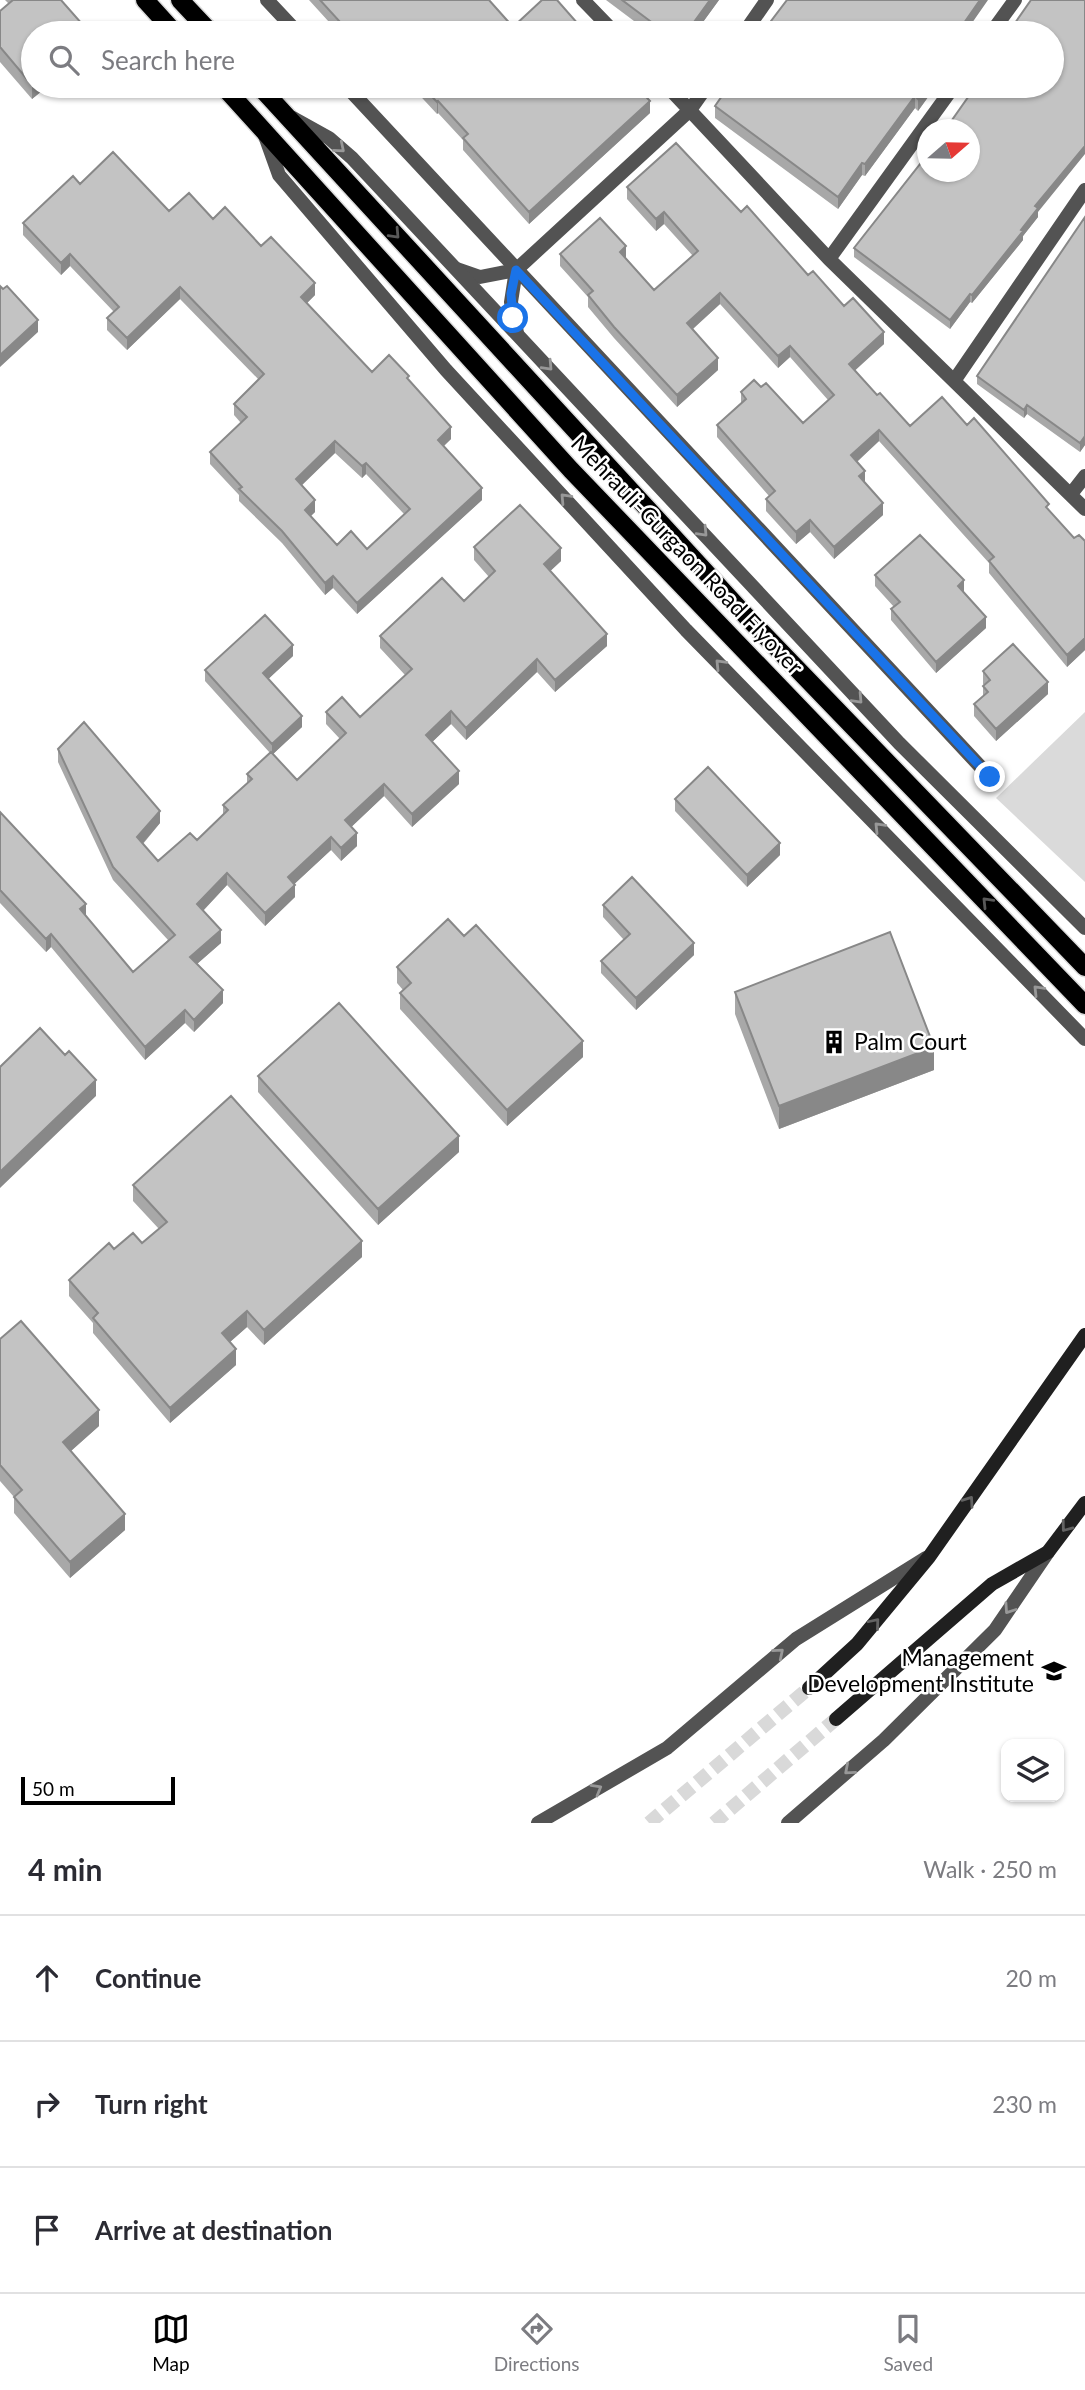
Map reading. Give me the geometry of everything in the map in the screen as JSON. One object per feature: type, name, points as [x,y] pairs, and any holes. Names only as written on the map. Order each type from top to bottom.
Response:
[{"type":"main road","points":[[145,0],[164,21]]},
{"type":"main road","points":[[180,0],[200,21]]},
{"type":"main road","name":"Mehrauli-Gurgaon Road Flyover","points":[[234,98],[571,470],[1085,1005]]},
{"type":"main road","name":"Mehrauli-Gurgaon Road Flyover","points":[[270,98],[746,616],[1085,967]]},
{"type":"main road","points":[[809,1688],[857,1644],[929,1557],[1085,1335]]},
{"type":"main road","points":[[836,1719],[992,1584],[1048,1552],[1085,1503]]},
{"type":"street","points":[[267,0],[287,21]]},
{"type":"street","points":[[583,0],[603,21]]},
{"type":"street","points":[[752,21],[767,0]]},
{"type":"street","points":[[1000,21],[1015,0]]},
{"type":"street","points":[[357,98],[990,777]]},
{"type":"street","points":[[678,98],[829,259],[1085,509]]},
{"type":"street","points":[[457,269],[480,277],[516,270],[690,110],[698,98]]},
{"type":"street","points":[[829,259],[945,98]]},
{"type":"street","points":[[283,112],[342,148],[899,743],[1085,928]]},
{"type":"street","points":[[264,130],[279,176],[446,370],[687,630],[1085,1039]]},
{"type":"street","points":[[954,381],[1085,190]]},
{"type":"street","points":[[516,270],[511,302],[517,333]]},
{"type":"street","points":[[1071,494],[1085,476]]},
{"type":"street","points":[[788,1823],[884,1740],[995,1630],[1048,1552]]},
{"type":"street","points":[[538,1823],[667,1748],[796,1639],[929,1557]]},
{"type":"shaded area","points":[[1085,712],[1085,882],[996,798]]},
{"type":"building","points":[[13,0],[61,0],[79,21],[21,21],[21,72],[0,47],[0,11]]},
{"type":"building","points":[[320,0],[489,0],[508,21],[339,21]]},
{"type":"building","points":[[542,0],[557,0],[575,21],[519,21]]},
{"type":"building","points":[[622,0],[710,0],[695,21],[650,21]]},
{"type":"building","points":[[787,0],[980,0],[965,21],[771,21]]},
{"type":"building","points":[[1031,0],[1085,0],[1085,146],[1035,206],[1038,208],[1021,230],[1023,231],[950,320],[854,248],[917,168],[917,182],[980,182],[980,119],[953,119],[967,98],[1064,98],[1064,21],[1016,21]]},
{"type":"building","points":[[433,98],[647,98],[650,101],[529,212],[463,138],[468,134]]},
{"type":"building","points":[[721,98],[914,98],[838,197],[715,106]]},
{"type":"building","points":[[676,143],[741,212],[747,206],[808,275],[813,271],[844,306],[853,298],[884,332],[849,364],[877,395],[880,393],[910,426],[942,397],[967,425],[974,418],[1049,504],[1046,507],[1074,538],[1079,535],[1085,541],[1085,638],[1067,655],[989,561],[994,557],[879,430],[851,455],[865,471],[859,476],[883,503],[834,547],[810,520],[796,532],[766,499],[775,491],[717,425],[746,399],[741,392],[754,380],[761,387],[766,383],[803,423],[834,395],[790,346],[778,356],[720,293],[687,323],[718,358],[677,395],[588,295],[593,291],[560,254],[600,218],[626,246],[620,252],[654,290],[698,251],[664,212],[656,219],[627,187]]},
{"type":"building","points":[[113,152],[169,211],[189,193],[213,219],[225,207],[261,246],[271,237],[315,283],[301,297],[372,372],[389,355],[409,376],[407,378],[451,427],[438,440],[482,488],[357,603],[333,576],[325,583],[282,531],[239,489],[242,487],[210,452],[247,417],[234,404],[264,374],[180,287],[127,338],[107,318],[119,307],[70,254],[61,263],[23,223],[73,176],[80,184]],"holes":[[[335,441],[362,466],[366,463],[410,509],[367,549],[351,531],[337,545],[305,510],[315,500],[296,479]]]},
{"type":"building","points":[[1085,217],[1085,436],[1080,443],[1027,405],[1024,410],[977,376]]},
{"type":"building","points":[[0,286],[3,289],[7,286],[38,320],[0,355]]},
{"type":"building","points":[[520,505],[561,548],[544,564],[607,634],[555,680],[537,659],[466,728],[451,711],[426,735],[459,771],[412,814],[384,784],[345,820],[357,833],[341,848],[331,837],[288,877],[295,885],[265,913],[227,873],[197,904],[221,930],[190,957],[223,990],[194,1020],[185,1010],[145,1047],[51,934],[46,939],[0,890],[0,812],[86,904],[80,909],[133,972],[175,935],[113,867],[58,749],[84,722],[160,811],[137,837],[158,861],[190,833],[197,840],[228,810],[223,805],[252,779],[247,774],[271,752],[297,780],[346,733],[326,712],[342,697],[360,717],[412,669],[380,636],[442,578],[464,601],[495,571],[474,547]]},
{"type":"building","points":[[920,535],[964,580],[958,586],[986,617],[936,662],[891,609],[900,602],[875,575]]},
{"type":"building","points":[[265,615],[293,645],[263,673],[302,716],[272,744],[205,670]]},
{"type":"building","points":[[1013,644],[1048,682],[996,729],[974,704],[988,692],[983,686],[990,680],[983,671]]},
{"type":"building","points":[[708,767],[780,843],[747,875],[675,799]]},
{"type":"building","points":[[632,877],[694,943],[636,998],[601,961],[630,934],[603,905]]},
{"type":"building","points":[[448,919],[464,936],[476,925],[583,1041],[507,1110],[400,993],[411,983],[397,967]]},
{"type":"building","name":"Palm Court","points":[[890,932],[934,1047],[779,1106],[735,992]]},
{"type":"building","points":[[339,1003],[459,1136],[378,1209],[258,1076]]},
{"type":"building","points":[[40,1028],[65,1055],[69,1051],[96,1080],[0,1172],[0,1067]]},
{"type":"building","points":[[231,1096],[362,1241],[264,1330],[247,1311],[222,1333],[236,1349],[170,1408],[93,1318],[98,1313],[69,1280],[109,1243],[114,1249],[133,1233],[142,1243],[167,1222],[133,1185]]},
{"type":"building","points":[[21,1321],[99,1410],[63,1442],[125,1514],[70,1562],[14,1497],[22,1490],[0,1465],[0,1339]]},
{"type":"tunnel","points":[[649,1823],[809,1688]]},
{"type":"tunnel","points":[[714,1823],[836,1719]]},
{"type":"place","name":"Palm Court","points":[[834,1042]]},
{"type":"place","name":"Management Development Institute","points":[[1054,1671]]},
{"type":"route","points":[[513,318],[511,294],[516,270],[990,777]]}]
